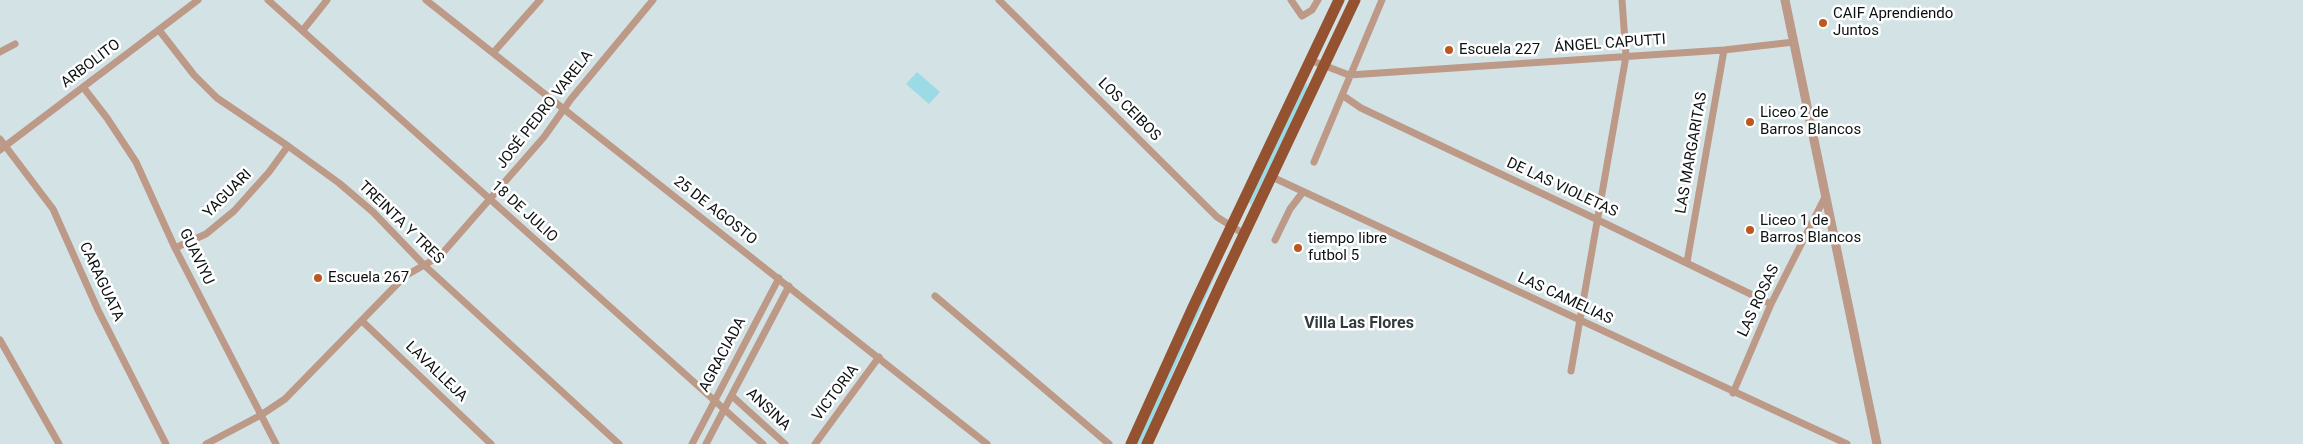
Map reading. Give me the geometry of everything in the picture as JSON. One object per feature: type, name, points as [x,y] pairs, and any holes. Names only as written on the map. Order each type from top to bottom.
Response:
[{"type":"highway","points":[[1131,444],[1230,228],[1339,0]]},
{"type":"highway","points":[[1147,444],[1355,0]]},
{"type":"street","name":"ARBOLITO","points":[[2,148],[198,0]]},
{"type":"street","name":"18 DE JULIO","points":[[268,0],[762,444]]},
{"type":"street","points":[[303,30],[327,0]]},
{"type":"street","points":[[493,53],[540,0]]},
{"type":"street","name":"JOSÉ PEDRO VARELA","points":[[206,444],[261,416],[296,388],[405,276],[440,256],[544,137],[563,110],[653,0]]},
{"type":"street","name":"LOS CEIBOS","points":[[999,0],[1217,218],[1230,228],[1244,234]]},
{"type":"street","points":[[1291,0],[1302,16],[1312,10],[1318,0]]},
{"type":"street","points":[[1314,162],[1382,0]]},
{"type":"street","points":[[1571,371],[1578,320],[1626,56],[1622,0]]},
{"type":"street","points":[[1786,0],[1877,444]]},
{"type":"street","name":"25 DE AGOSTO","points":[[430,1],[563,110],[779,278],[987,444]]},
{"type":"street","name":"TREINTA Y TRES","points":[[158,30],[194,75],[217,98],[339,183],[373,212],[424,265],[619,444]]},
{"type":"street","name":"ÁNGEL CAPUTTI","points":[[1310,60],[1349,75],[1724,50],[1794,42]]},
{"type":"street","points":[[0,52],[15,44]]},
{"type":"street","name":"LAS MARGARITAS","points":[[1686,262],[1724,50]]},
{"type":"street","name":"GUAVIYU","points":[[83,87],[107,118],[136,162],[175,248],[276,444]]},
{"type":"street","name":"DE LAS VIOLETAS","points":[[1342,95],[1361,108],[1771,304]]},
{"type":"street","name":"CARAGUATA","points":[[0,139],[2,148],[53,209],[98,310],[166,444]]},
{"type":"street","name":"YAGUARI","points":[[175,248],[206,234],[234,211],[269,172],[288,146]]},
{"type":"street","name":"LAS CAMELIAS","points":[[1272,177],[1733,393],[1847,444]]},
{"type":"street","points":[[1276,240],[1290,209],[1303,192]]},
{"type":"street","name":"LAS ROSAS","points":[[1733,393],[1771,304],[1826,194]]},
{"type":"street","name":"AGRACIADA","points":[[692,444],[779,278]]},
{"type":"street","name":"AGRACIADA","points":[[706,444],[788,286]]},
{"type":"street","points":[[935,296],[1109,444]]},
{"type":"street","name":"LAVALLEJA","points":[[362,321],[491,444]]},
{"type":"street","points":[[0,340],[59,444]]},
{"type":"street","name":"VICTORIA","points":[[815,444],[879,357]]},
{"type":"street","name":"ANSINA","points":[[732,396],[785,444]]},
{"type":"shaded area","points":[[917,72],[940,92],[929,104],[906,84]]},
{"type":"shaded area","points":[[1307,83],[1307,91],[1251,205],[1249,202],[1302,89]]},
{"type":"shaded area","points":[[1223,257],[1142,444],[1136,444],[1194,317]]},
{"type":"place","name":"CAIF Aprendiendo Juntos","points":[[1823,23]]},
{"type":"place","name":"Escuela 227","points":[[1449,50]]},
{"type":"place","name":"Liceo 2 de Barros Blancos","points":[[1750,122]]},
{"type":"place","name":"Liceo 1 de Barros Blancos","points":[[1750,230]]},
{"type":"place","name":"tiempo libre futbol 5","points":[[1298,248]]},
{"type":"place","name":"Escuela 267","points":[[318,278]]},
{"type":"district","name":"Villa Las Flores","points":[[1359,324]]}]
